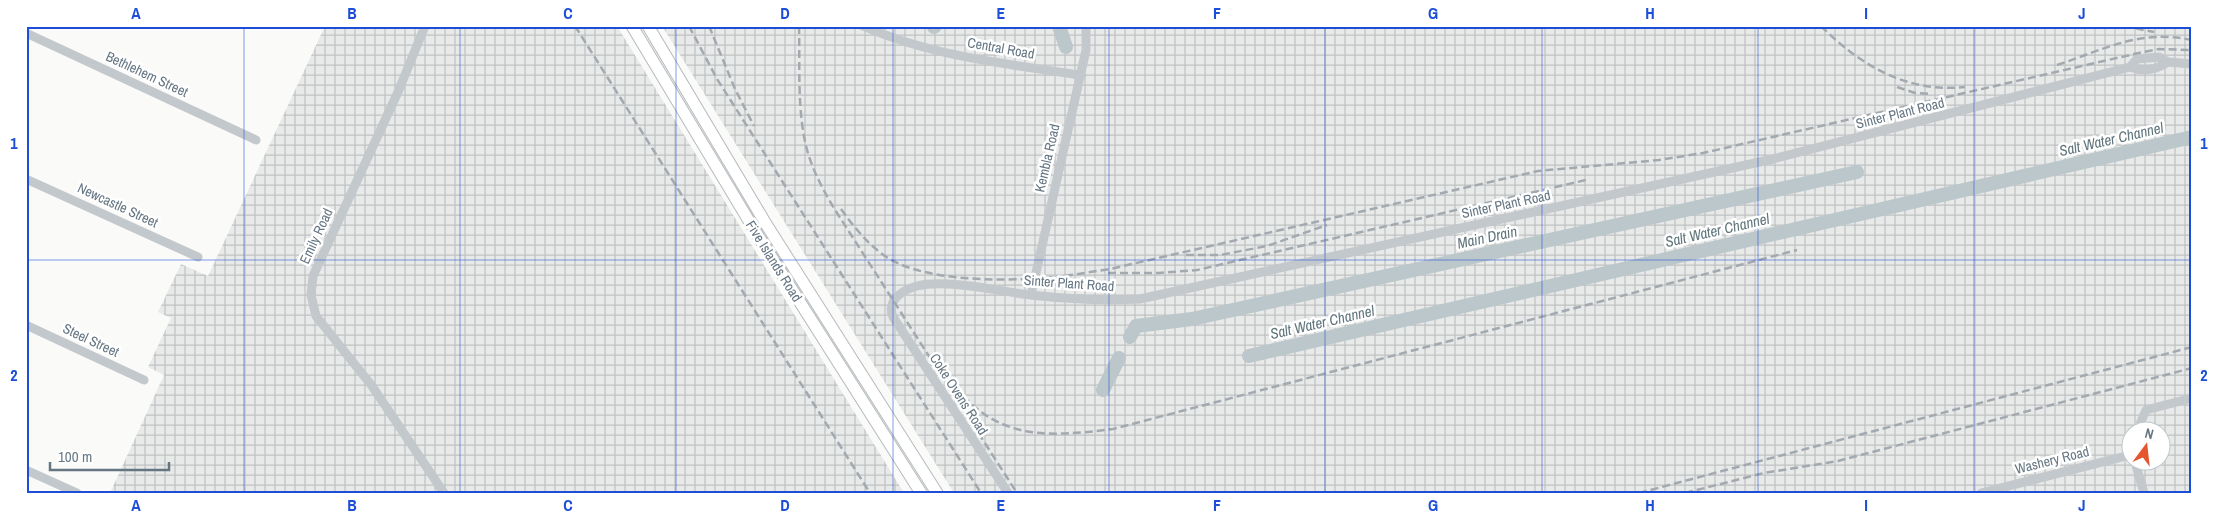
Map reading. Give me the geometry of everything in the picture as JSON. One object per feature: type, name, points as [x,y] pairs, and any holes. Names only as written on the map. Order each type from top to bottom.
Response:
[{"type":"main road","name":"Five Islands Road","points":[[632,26],[758,236],[921,493]]},
{"type":"main road","name":"Five Islands Road","points":[[648,26],[766,224],[937,493]]},
{"type":"street","name":"Emily Road","points":[[425,26],[398,92],[313,276],[311,295],[316,316],[372,386],[444,493]]},
{"type":"street","name":"Central Road","points":[[862,26],[916,46],[1008,64],[1080,75]]},
{"type":"street","name":"Kembla Road","points":[[1031,295],[1086,50],[1086,26]]},
{"type":"street","name":"Bethlehem Street","points":[[26,33],[256,140]]},
{"type":"street","name":"Sinter Plant Road","points":[[890,309],[893,301],[902,293],[908,289],[925,284],[1099,301],[1140,299],[1773,159],[2130,67],[2137,60],[2144,58],[2159,57],[2168,62],[2192,64]]},
{"type":"street","name":"Newcastle Street","points":[[26,179],[198,257]]},
{"type":"street","name":"Coke Ovens Road","points":[[890,309],[892,317],[1008,493]]},
{"type":"street","name":"Steel Street","points":[[26,324],[144,380]]},
{"type":"street","points":[[2141,422],[2146,410],[2192,398]]},
{"type":"street","name":"Washery Road","points":[[1981,493],[2120,458]]},
{"type":"street","points":[[26,470],[76,493]]},
{"type":"street","points":[[2138,472],[2144,493]]},
{"type":"shaded area","points":[[325,26],[617,26],[904,493],[110,493],[164,375],[148,367],[171,318],[158,312],[181,264],[208,276]]},
{"type":"shaded area","points":[[662,26],[2192,26],[2192,493],[954,493]]},
{"type":"waterway","name":"Main Drain","points":[[1059,26],[1066,47]]},
{"type":"waterway","name":"Salt Water Channel","points":[[1249,356],[2192,137]]},
{"type":"waterway","name":"Main Drain","points":[[1130,337],[1136,326],[1192,319],[1857,172]]},
{"type":"waterway","name":"Main Drain","points":[[1103,390],[1119,358]]},
{"type":"railway","points":[[575,26],[870,493]]},
{"type":"railway","points":[[689,26],[717,79],[981,493]]},
{"type":"railway","points":[[709,26],[735,89],[754,126]]},
{"type":"railway","points":[[799,26],[801,116],[806,146],[819,181],[837,213],[1017,493]]},
{"type":"railway","points":[[1821,26],[1852,53],[1886,74],[1924,86],[1944,88],[1965,87]]},
{"type":"railway","points":[[2124,26],[2154,32]]},
{"type":"railway","points":[[2057,65],[2107,47],[2139,39],[2173,37],[2192,40]]},
{"type":"railway","points":[[1065,276],[1110,269],[1538,171],[1659,160],[1703,153],[2143,52],[2159,49],[2192,50]]},
{"type":"railway","points":[[1897,87],[1915,93],[1932,94]]},
{"type":"railway","points":[[1108,273],[1159,273],[1197,270],[1586,180]]},
{"type":"railway","points":[[841,209],[868,242],[888,258],[927,273],[951,277],[1003,280],[1071,275]]},
{"type":"railway","points":[[1186,255],[1220,255],[1267,246],[1327,225]]},
{"type":"railway","points":[[948,378],[965,398],[983,413],[1002,424],[1021,430],[1064,434],[1113,429],[1797,250]]},
{"type":"railway","points":[[1639,493],[2192,347]]},
{"type":"railway","points":[[1685,493],[1764,473],[1838,461],[2192,368]]}]
